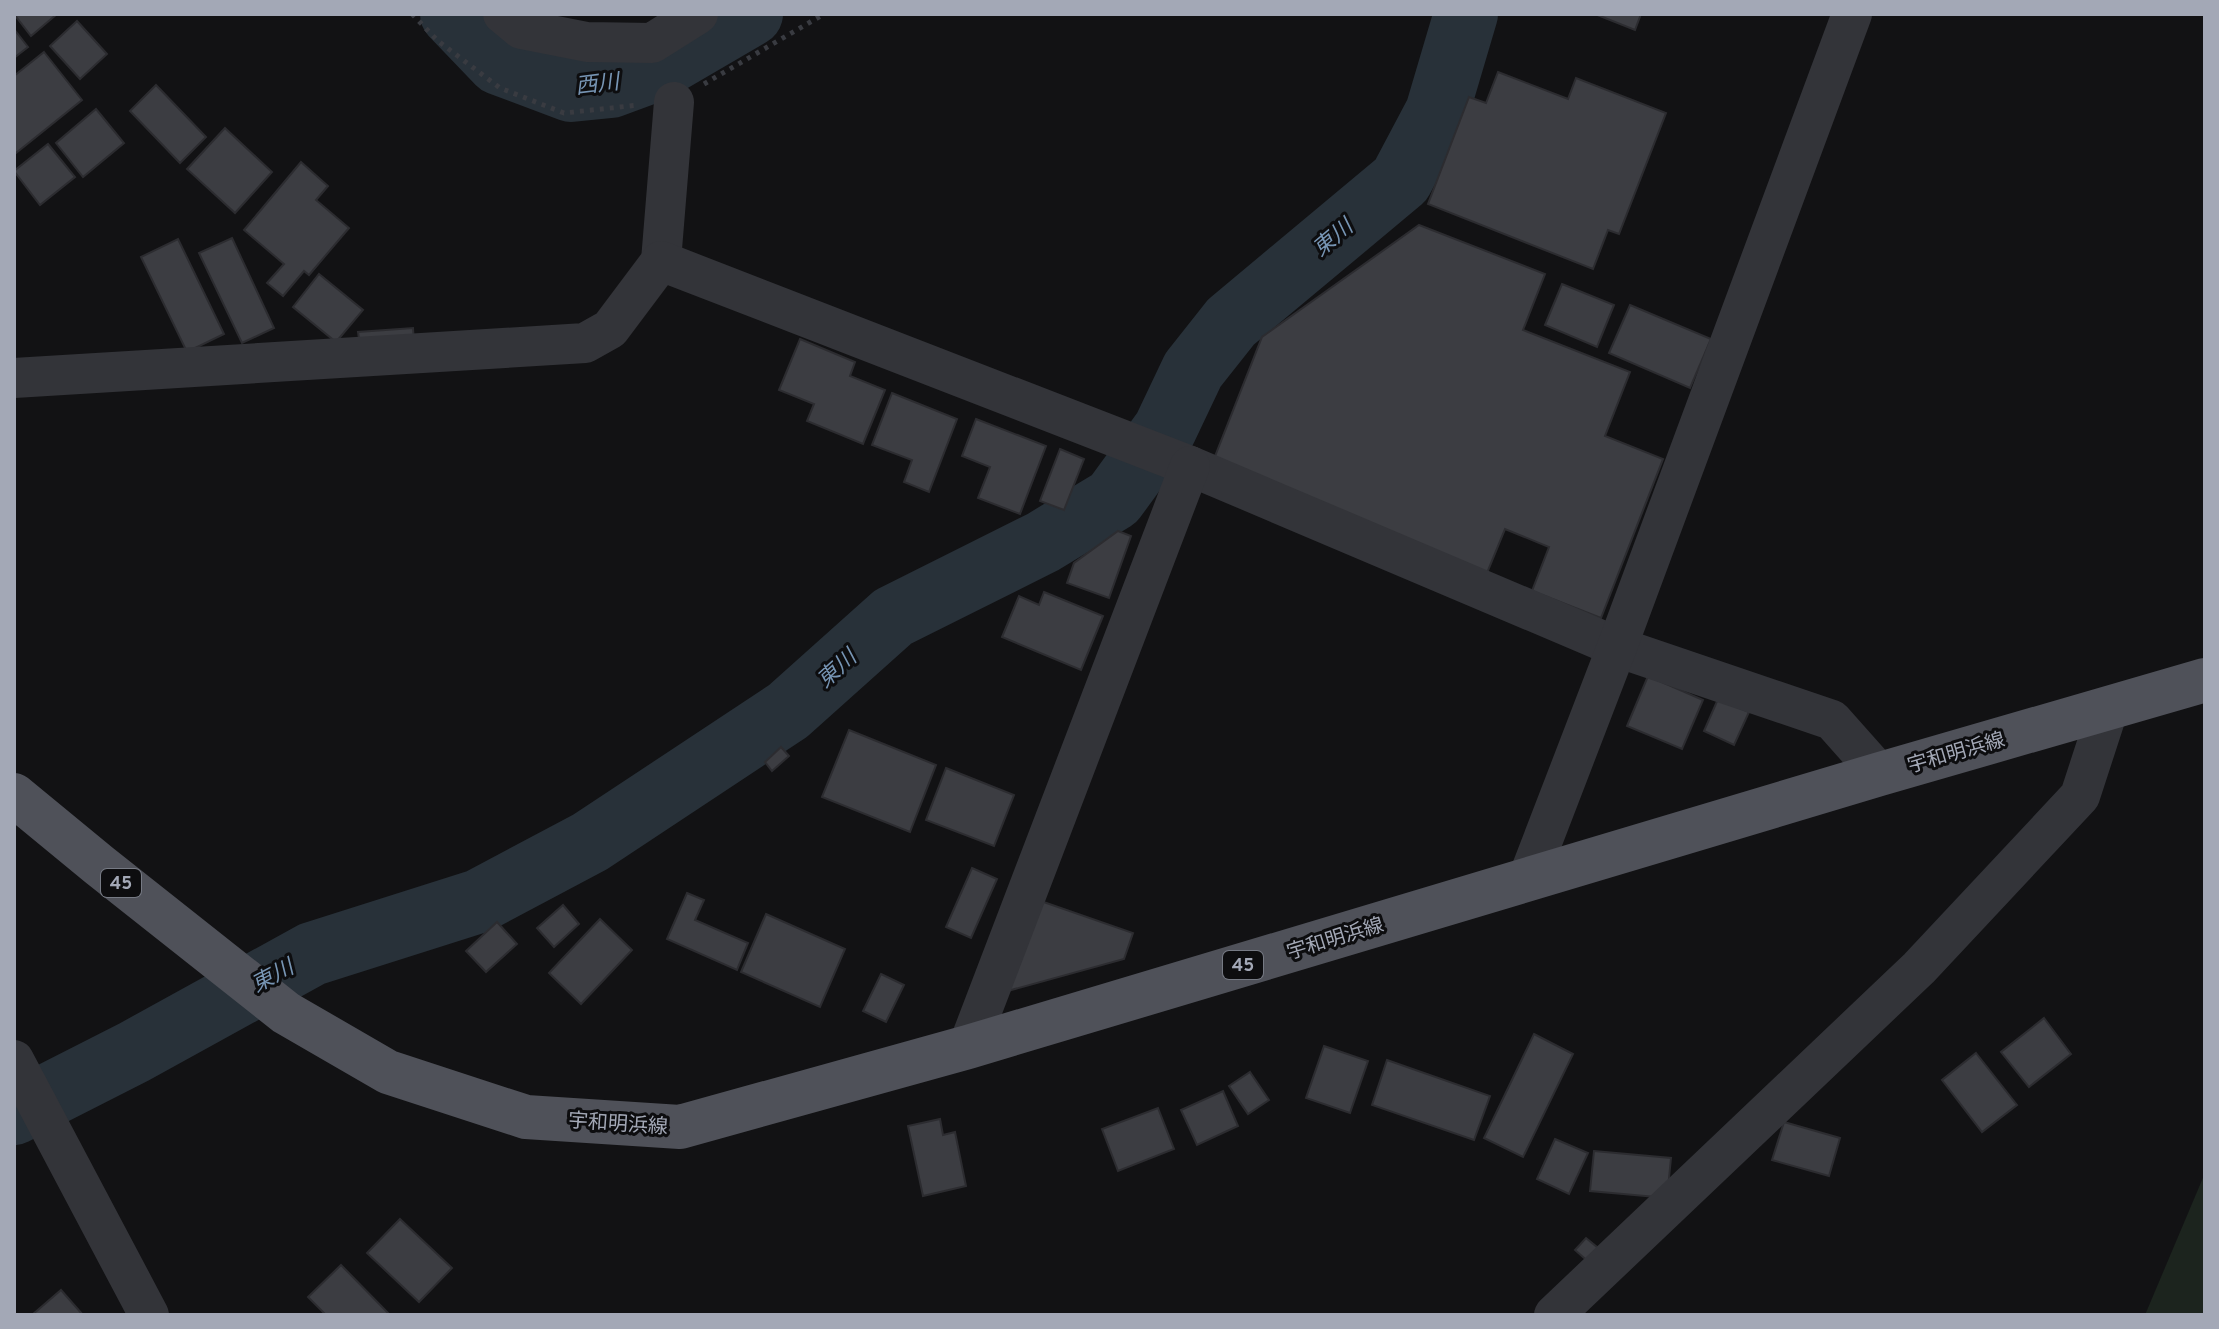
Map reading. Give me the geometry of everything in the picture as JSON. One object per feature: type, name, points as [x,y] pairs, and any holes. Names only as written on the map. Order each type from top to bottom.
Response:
[{"type":"main road","name":"宇和明浜線","points":[[14,795],[286,1013],[388,1072],[526,1117],[680,1127],[968,1047],[2205,680]]},
{"type":"street","points":[[503,14],[521,29],[587,42],[652,43],[698,14]]},
{"type":"street","points":[[1527,881],[1852,14]]},
{"type":"street","points":[[14,378],[585,343],[610,329],[661,261],[674,102]]},
{"type":"street","points":[[661,261],[1177,460],[1617,647],[1832,720],[1880,774]]},
{"type":"street","points":[[968,1047],[1177,460]]},
{"type":"street","points":[[1554,1315],[1919,968],[2080,796],[2108,710]]},
{"type":"street","points":[[20,1072],[149,1315]]},
{"type":"shaded area","points":[[2205,1173],[2205,1315],[2145,1315]]},
{"type":"building","points":[[14,14],[57,14],[31,36]]},
{"type":"building","points":[[1595,14],[1641,14],[1635,30]]},
{"type":"building","points":[[77,21],[107,54],[80,79],[50,46]]},
{"type":"building","points":[[14,29],[28,47],[14,58]]},
{"type":"building","points":[[44,52],[82,100],[16,153],[14,76]]},
{"type":"building","points":[[1498,72],[1568,99],[1576,78],[1666,113],[1619,234],[1608,230],[1593,269],[1428,204],[1469,97],[1486,103]]},
{"type":"building","points":[[156,85],[206,137],[180,163],[130,111]]},
{"type":"building","points":[[96,109],[124,143],[83,177],[56,143]]},
{"type":"building","points":[[225,128],[272,172],[235,213],[187,169]]},
{"type":"building","points":[[48,144],[75,177],[40,205],[14,171]]},
{"type":"building","points":[[301,162],[328,186],[316,200],[349,228],[309,275],[304,271],[283,296],[267,283],[284,264],[244,230]]},
{"type":"building","points":[[1419,225],[1545,274],[1523,330],[1630,372],[1605,436],[1663,459],[1601,618],[1532,591],[1549,547],[1505,529],[1487,573],[1212,464],[1262,337]]},
{"type":"building","points":[[232,238],[274,328],[242,343],[199,253]]},
{"type":"building","points":[[178,239],[224,334],[187,352],[141,257]]},
{"type":"building","points":[[319,274],[363,310],[336,342],[293,307]]},
{"type":"building","points":[[1562,284],[1614,305],[1597,347],[1545,325]]},
{"type":"building","points":[[1630,305],[1711,339],[1690,388],[1609,353]]},
{"type":"building","points":[[413,328],[414,342],[360,346],[358,332]]},
{"type":"building","points":[[800,339],[855,362],[850,376],[885,390],[863,444],[807,421],[814,404],[779,390]]},
{"type":"building","points":[[892,393],[957,419],[929,492],[904,482],[912,460],[872,445]]},
{"type":"building","points":[[976,419],[1046,446],[1020,514],[978,498],[990,467],[962,456]]},
{"type":"building","points":[[1060,449],[1084,459],[1064,510],[1040,501]]},
{"type":"building","points":[[1118,531],[1131,536],[1109,598],[1067,583],[1074,563]]},
{"type":"building","points":[[1044,592],[1103,616],[1081,670],[1002,637],[1019,596],[1039,605]]},
{"type":"building","points":[[1648,676],[1703,700],[1682,749],[1627,726]]},
{"type":"building","points":[[1718,699],[1749,712],[1734,745],[1704,731]]},
{"type":"building","points":[[849,730],[936,765],[910,832],[822,797]]},
{"type":"building","points":[[781,747],[789,756],[772,771],[765,762]]},
{"type":"building","points":[[946,768],[1014,795],[994,846],[926,820]]},
{"type":"building","points":[[972,868],[997,879],[971,938],[946,927]]},
{"type":"building","points":[[687,893],[704,900],[695,920],[748,943],[737,970],[667,939]]},
{"type":"building","points":[[1035,899],[1133,933],[1124,959],[1004,992]]},
{"type":"building","points":[[563,905],[579,924],[554,947],[537,928]]},
{"type":"building","points":[[766,914],[845,949],[820,1007],[741,972]]},
{"type":"building","points":[[600,919],[632,950],[581,1004],[549,973]]},
{"type":"building","points":[[497,922],[517,944],[486,972],[466,951]]},
{"type":"building","points":[[881,974],[904,985],[886,1022],[863,1011]]},
{"type":"building","points":[[2044,1018],[2071,1054],[2029,1087],[2001,1052]]},
{"type":"building","points":[[1534,1034],[1573,1054],[1523,1157],[1484,1138]]},
{"type":"building","points":[[1324,1046],[1368,1061],[1350,1113],[1306,1098]]},
{"type":"building","points":[[1976,1053],[2017,1105],[1982,1132],[1942,1080]]},
{"type":"building","points":[[1387,1060],[1490,1096],[1474,1140],[1372,1105]]},
{"type":"building","points":[[1250,1072],[1269,1100],[1248,1114],[1229,1086]]},
{"type":"building","points":[[1223,1091],[1238,1126],[1197,1145],[1181,1110]]},
{"type":"building","points":[[1158,1108],[1174,1149],[1118,1171],[1102,1129]]},
{"type":"building","points":[[940,1119],[943,1135],[955,1132],[966,1186],[923,1196],[908,1126]]},
{"type":"building","points":[[1784,1122],[1840,1138],[1829,1176],[1772,1160]]},
{"type":"building","points":[[1555,1139],[1588,1153],[1569,1194],[1537,1179]]},
{"type":"building","points":[[1594,1151],[1671,1158],[1667,1198],[1590,1191]]},
{"type":"building","points":[[400,1219],[452,1268],[419,1302],[367,1253]]},
{"type":"building","points":[[1586,1238],[1603,1252],[1592,1265],[1575,1250]]},
{"type":"building","points":[[341,1265],[390,1315],[326,1315],[308,1297]]},
{"type":"building","points":[[61,1290],[83,1315],[32,1315]]},
{"type":"waterway","name":"西川","points":[[452,14],[499,63],[571,90],[611,86],[657,69],[751,14]]},
{"type":"waterway","name":"東川","points":[[14,1113],[134,1052],[312,954],[479,901],[590,842],[788,711],[893,617],[1043,542],[1114,499],[1165,429],[1193,370],[1231,322],[1401,180],[1437,112],[1466,14]]}]
